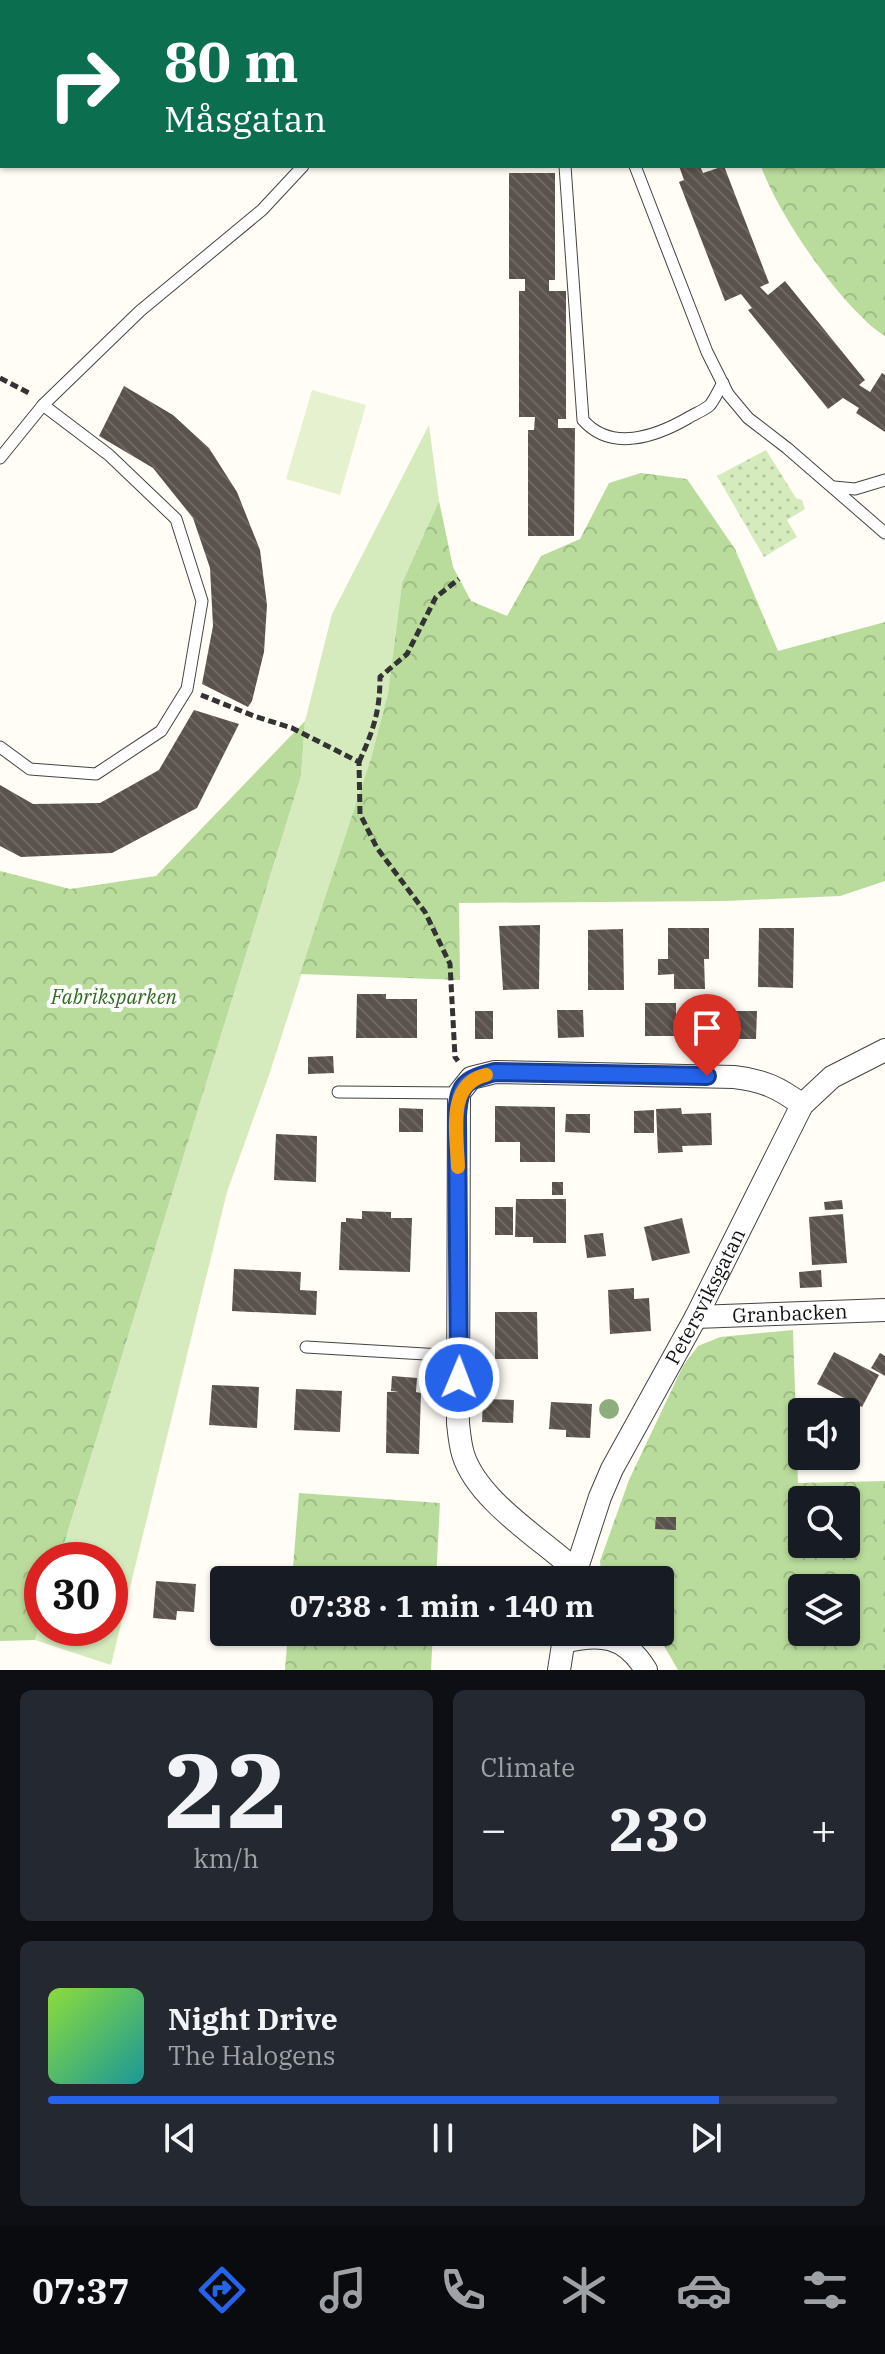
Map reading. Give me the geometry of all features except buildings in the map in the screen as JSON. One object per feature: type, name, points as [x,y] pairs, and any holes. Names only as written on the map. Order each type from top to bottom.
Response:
[{"type":"street","name":"Petersviksgatan","points":[[577,1566],[612,1469],[696,1317],[802,1105],[832,1077],[885,1050]]},
{"type":"street","points":[[564,1566],[498,1506],[477,1480],[463,1455],[458,1423],[465,1085],[495,1072],[734,1077],[760,1080],[781,1089],[802,1105]]},
{"type":"street","name":"Granbacken","points":[[696,1317],[885,1310]]},
{"type":"street","points":[[559,1670],[563,1646]]},
{"type":"street","points":[[622,1646],[646,1670]]},
{"type":"lane","points":[[0,458],[43,405],[140,311],[262,210],[301,168]]},
{"type":"lane","points":[[565,168],[583,420],[593,431],[618,440],[648,436],[678,424],[709,406],[723,383]]},
{"type":"lane","points":[[636,168],[691,311],[728,394],[748,418],[885,533]]},
{"type":"lane","points":[[0,747],[30,769],[96,774],[161,731],[187,689],[202,601],[176,519],[109,455],[43,405]]},
{"type":"lane","points":[[833,487],[855,489],[885,480]]},
{"type":"lane","points":[[338,1092],[465,1085]]},
{"type":"lane","points":[[306,1347],[459,1356]]},
{"type":"path","points":[[0,378],[15,384]]},
{"type":"path","points":[[459,579],[436,597],[407,654],[380,677],[380,706],[374,730],[359,762],[360,814],[377,848],[425,912],[450,964],[455,1057],[465,1085]]},
{"type":"path","points":[[187,689],[292,728],[359,762]]},
{"type":"green space","points":[[762,168],[885,168],[885,336],[850,305],[813,259],[769,186]]},
{"type":"green space","points":[[312,390],[366,405],[340,495],[286,479]]},
{"type":"green space","points":[[429,425],[439,501],[402,583],[388,693],[371,758],[269,1075],[227,1192],[128,1596],[128,1542],[65,1542],[301,776],[305,721],[332,614]]},
{"type":"green space","points":[[766,450],[796,498],[802,500],[805,509],[787,520],[797,537],[764,557],[717,476]]},
{"type":"green space","points":[[641,473],[687,479],[735,549],[778,651],[885,622],[885,881],[840,896],[726,901],[459,903],[460,980],[300,974],[371,758],[388,693],[402,583],[439,501],[453,567],[471,601],[507,616],[541,556],[580,539],[609,483]]},
{"type":"green space","name":"Fabriksparken","points":[[305,721],[301,776],[65,1542],[24,1542],[24,1640],[0,1641],[0,871],[70,889],[156,876]]},
{"type":"green space","points":[[793,1330],[795,1398],[788,1398],[788,1470],[798,1470],[798,1483],[885,1481],[885,1670],[678,1670],[664,1646],[674,1646],[674,1566],[601,1566],[629,1480],[683,1366],[698,1346],[720,1337]]},
{"type":"green space","points":[[299,1493],[440,1503],[437,1566],[293,1566]]},
{"type":"green space","points":[[53,1646],[116,1646],[111,1665]]},
{"type":"green space","points":[[287,1646],[432,1646],[431,1670],[285,1670]]},
{"type":"slow traffic","points":[[458,1167],[459,1093],[471,1078],[486,1075]]},
{"type":"route","points":[[459,1378],[457,1116],[459,1093],[471,1078],[495,1072],[707,1076]]}]
